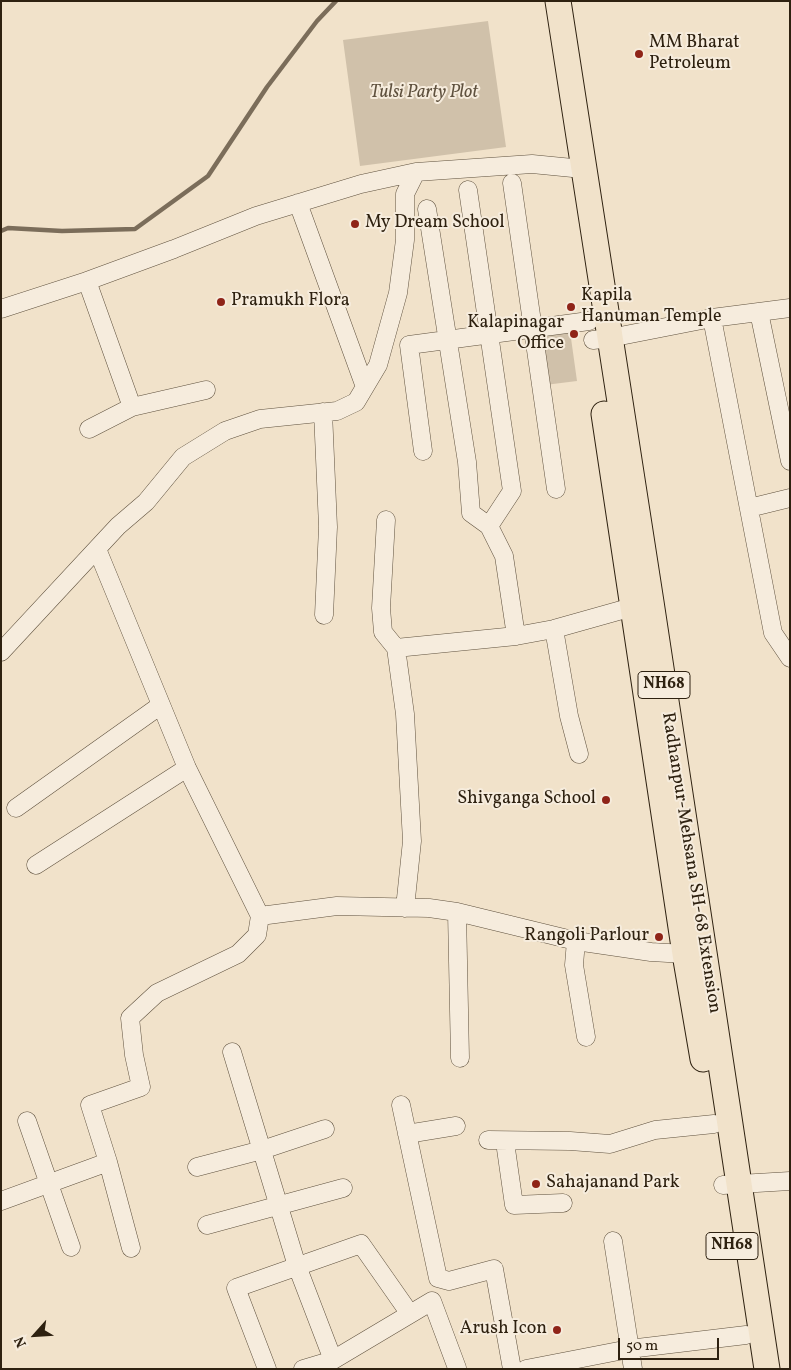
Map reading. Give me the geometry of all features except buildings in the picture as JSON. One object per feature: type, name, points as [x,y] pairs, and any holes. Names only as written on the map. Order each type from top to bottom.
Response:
[{"type":"highway","name":"NH68","points":[[545,1],[575,168]]},
{"type":"highway","name":"Radhanpur-Mehsana SH-68 Extension","points":[[558,1],[575,168],[597,333],[642,604],[731,1184],[767,1369]]},
{"type":"highway","name":"NH68","points":[[642,604],[685,954],[714,1124],[731,1184],[746,1335],[752,1369]]},
{"type":"street","points":[[1,309],[60,292],[256,216],[361,184],[416,172],[532,164],[575,168]]},
{"type":"street","points":[[1,652],[118,526],[146,502],[183,458],[225,431],[260,419],[337,411],[356,402],[378,365],[398,294],[405,240],[405,194],[416,172]]},
{"type":"street","points":[[512,183],[556,489]]},
{"type":"street","points":[[468,190],[512,491],[489,526]]},
{"type":"street","points":[[298,203],[365,387]]},
{"type":"street","points":[[427,209],[467,462],[471,513],[489,526],[504,556],[516,636]]},
{"type":"street","points":[[87,281],[132,407]]},
{"type":"street","points":[[423,451],[409,345],[532,329],[597,333],[790,308]]},
{"type":"street","points":[[760,312],[790,461]]},
{"type":"street","points":[[712,318],[773,633],[790,658]]},
{"type":"street","points":[[89,429],[132,407],[206,390]]},
{"type":"street","points":[[323,412],[328,527],[324,616]]},
{"type":"street","points":[[749,508],[790,498]]},
{"type":"street","points":[[386,520],[381,608],[383,632],[396,648],[404,714],[412,842],[405,908]]},
{"type":"street","points":[[97,549],[187,768],[260,916],[257,935],[238,954],[157,994],[130,1018],[134,1055],[141,1087],[90,1105],[108,1162],[131,1248]]},
{"type":"street","points":[[396,648],[516,636],[554,629],[642,604]]},
{"type":"street","points":[[554,629],[569,716],[579,754]]},
{"type":"street","points":[[16,808],[161,705]]},
{"type":"street","points":[[36,866],[187,768]]},
{"type":"street","points":[[260,916],[337,906],[429,908],[457,912],[576,941],[651,952],[685,954]]},
{"type":"street","points":[[457,912],[460,1058]]},
{"type":"street","points":[[576,941],[574,965],[586,1037]]},
{"type":"street","points":[[232,1052],[297,1266],[333,1360]]},
{"type":"street","points":[[401,1106],[438,1278],[449,1281],[494,1269],[512,1369]]},
{"type":"street","points":[[27,1121],[71,1247]]},
{"type":"street","points":[[563,1203],[514,1205],[496,1141],[570,1141],[610,1144],[655,1130],[714,1124]]},
{"type":"street","points":[[407,1134],[456,1126]]},
{"type":"street","points":[[197,1167],[262,1150],[324,1129]]},
{"type":"street","points":[[1,1201],[108,1162]]},
{"type":"street","points":[[731,1184],[790,1181]]},
{"type":"street","points":[[207,1225],[343,1188]]},
{"type":"street","points":[[613,1241],[633,1369]]},
{"type":"street","points":[[268,1369],[236,1288],[361,1244],[410,1314]]},
{"type":"street","points":[[303,1369],[333,1360],[432,1301],[457,1368]]},
{"type":"street","points":[[526,1369],[629,1349],[746,1335]]},
{"type":"green space","name":"Tulsi Party Plot","points":[[488,21],[506,147],[360,166],[343,40]]},
{"type":"green space","points":[[570,331],[577,381],[545,385],[538,334]]},
{"type":"waterway","points":[[1,231],[8,228],[62,231],[135,229],[208,176],[267,87],[317,21],[336,1]]},
{"type":"place","name":"MM Bharat Petroleum","points":[[639,54]]},
{"type":"place","name":"My Dream School","points":[[355,224]]},
{"type":"place","name":"Pramukh Flora","points":[[221,302]]},
{"type":"place","name":"Kapila Hanuman Temple","points":[[571,307]]},
{"type":"place","name":"Kalapinagar Office","points":[[574,334]]},
{"type":"place","name":"Shivganga School","points":[[606,800]]},
{"type":"place","name":"Rangoli Parlour","points":[[659,937]]},
{"type":"place","name":"Sahajanand Park","points":[[536,1184]]},
{"type":"place","name":"Arush Icon","points":[[557,1330]]}]
